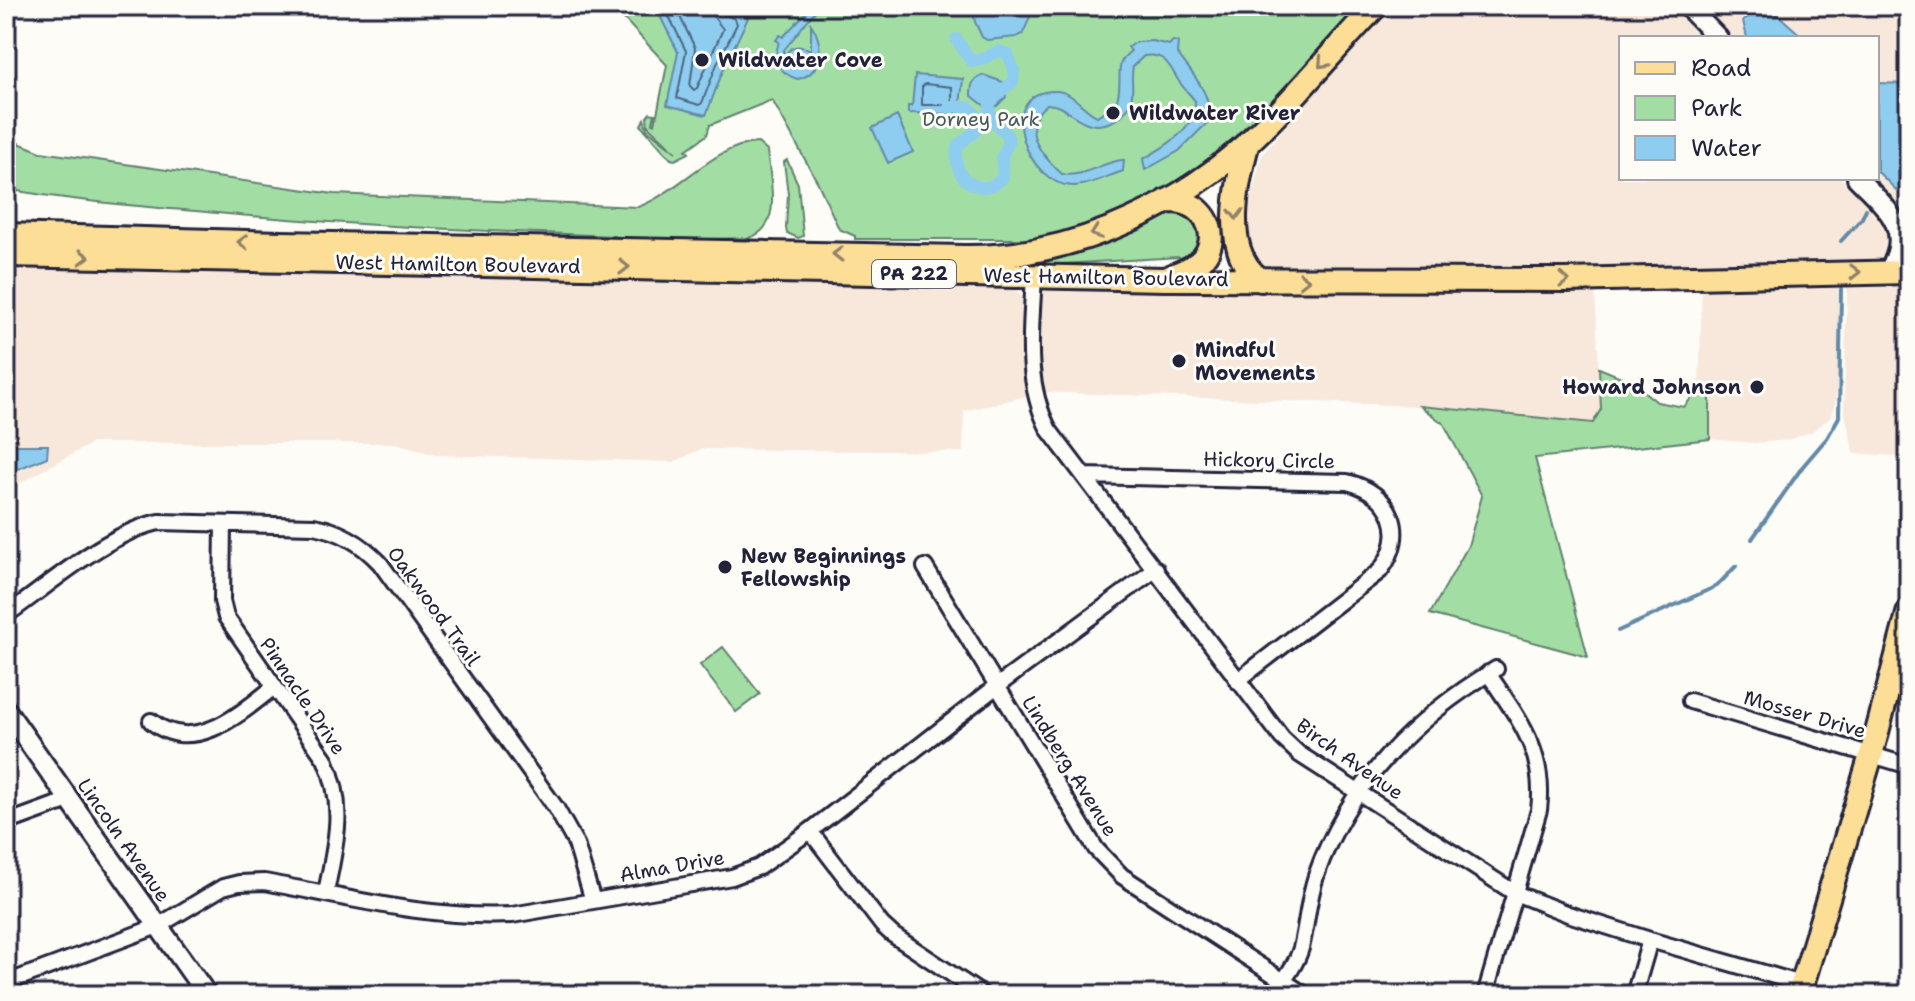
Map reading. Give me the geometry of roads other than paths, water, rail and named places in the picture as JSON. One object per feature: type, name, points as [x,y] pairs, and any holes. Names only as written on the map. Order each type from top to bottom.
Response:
[{"type":"main road","name":"PA 222","points":[[1166,201],[1221,165],[1248,141],[1376,6]]},
{"type":"main road","points":[[1248,141],[1238,180],[1236,229],[1245,266],[1261,280]]},
{"type":"main road","points":[[1165,279],[1192,267],[1204,257],[1211,242],[1211,230],[1205,216],[1187,203],[1166,201]]},
{"type":"main road","name":"West Hamilton Boulevard","points":[[6,235],[973,257],[1022,253],[1062,244],[1132,219],[1166,201]]},
{"type":"main road","name":"West Hamilton Boulevard","points":[[6,255],[1261,280],[1565,280],[1899,272]]},
{"type":"main road","points":[[1801,990],[1871,755],[1909,610]]},
{"type":"street","points":[[1687,6],[1716,36]]},
{"type":"street","points":[[1859,180],[1879,200],[1898,228],[1901,247],[1899,272]]},
{"type":"street","name":"Birch Avenue","points":[[1034,277],[1031,372],[1034,393],[1049,430],[1237,681],[1282,738],[1299,754],[1515,893],[1568,914],[1801,990]]},
{"type":"street","name":"Hickory Circle","points":[[1085,476],[1347,482],[1362,486],[1382,501],[1393,522],[1395,534],[1388,561],[1380,571],[1237,681]]},
{"type":"street","name":"Oakwood Trail","points":[[6,615],[124,533],[159,522],[321,528],[338,532],[368,550],[390,576],[568,825],[593,901]]},
{"type":"street","name":"Pinnacle Drive","points":[[223,524],[222,601],[226,617],[325,759],[333,777],[339,827],[326,893]]},
{"type":"street","name":"Lindberg Avenue","points":[[925,567],[1096,849],[1109,865],[1305,995]]},
{"type":"street","name":"Alma Drive","points":[[6,983],[158,926],[209,893],[239,883],[264,882],[422,911],[478,916],[512,915],[746,873],[810,831],[997,686],[1156,569]]},
{"type":"street","points":[[1273,995],[1301,949],[1307,909],[1327,848],[1358,792],[1412,730],[1443,704],[1492,671],[1527,733],[1541,772],[1539,810],[1485,995]]},
{"type":"street","points":[[151,721],[174,734],[202,732],[235,718],[274,687]]},
{"type":"street","name":"Mosser Drive","points":[[1690,701],[1909,766]]},
{"type":"street","name":"Lincoln Avenue","points":[[6,710],[207,995]]},
{"type":"street","points":[[6,823],[69,800]]},
{"type":"street","points":[[810,831],[882,925],[983,995]]},
{"type":"street","points":[[1634,995],[1650,940]]},
{"type":"water","name":"Wildwater Cove","points":[[655,6],[715,7],[748,18],[706,115],[667,105],[678,52]]},
{"type":"water","points":[[812,6],[819,6],[784,50],[784,57],[796,47],[811,50],[811,24],[818,39],[819,56],[813,70],[798,79],[786,74],[779,65],[776,55],[779,42],[776,40],[780,35],[783,37]]},
{"type":"water","points":[[972,6],[1034,6],[1023,34],[987,40],[982,37],[975,22]]},
{"type":"water","points":[[1756,12],[1777,14],[1802,36],[1747,36],[1743,21]]},
{"type":"water","name":"Wildwater River","points":[[1173,41],[1178,42],[1177,53],[1205,93],[1209,121],[1179,151],[1145,170],[1143,159],[1178,136],[1190,120],[1195,101],[1166,61],[1157,56],[1144,56],[1133,66],[1130,104],[1117,119],[1093,125],[1060,107],[1047,104],[1034,122],[1035,140],[1046,158],[1062,174],[1077,174],[1124,160],[1123,171],[1075,186],[1058,182],[1042,172],[1023,139],[1021,121],[1025,106],[1036,95],[1055,91],[1072,97],[1097,116],[1117,103],[1120,68],[1131,51],[1128,47],[1137,42],[1169,45]]},
{"type":"water","points":[[915,75],[963,79],[959,115],[956,114],[955,118],[946,114],[908,113],[908,106],[912,106]]},
{"type":"water","points":[[983,75],[1003,82],[1006,97],[997,106],[986,107],[971,95],[973,82]]},
{"type":"water","points":[[1879,83],[1909,84],[1909,190],[1897,191],[1879,173]]},
{"type":"water","points":[[897,116],[913,152],[888,163],[872,128]]},
{"type":"water","points":[[6,445],[48,445],[47,457],[6,474]]},
{"type":"waterway","points":[[949,107],[969,107],[979,118],[976,131],[958,145],[956,158],[963,177],[978,186],[995,184],[1003,177],[1002,156],[1009,142],[1008,136],[995,123],[989,108],[998,93],[1013,82],[1014,70],[1008,54],[998,51],[971,61],[956,39]]},
{"type":"waterway","points":[[1841,241],[1866,209]]},
{"type":"waterway","points":[[1752,539],[1803,466],[1827,438],[1839,417],[1841,289]]},
{"type":"waterway","points":[[1618,631],[1717,586],[1736,566]]},
{"type":"place","name":"Wildwater Cove","points":[[702,60]]},
{"type":"place","name":"Wildwater River","points":[[1113,113]]},
{"type":"place","name":"Mindful Movements","points":[[1179,361]]},
{"type":"place","name":"Howard Johnson","points":[[1757,387]]},
{"type":"place","name":"New Beginnings Fellowship","points":[[725,567]]},
{"type":"park label","name":"Dorney Park","points":[[981,119]]}]
